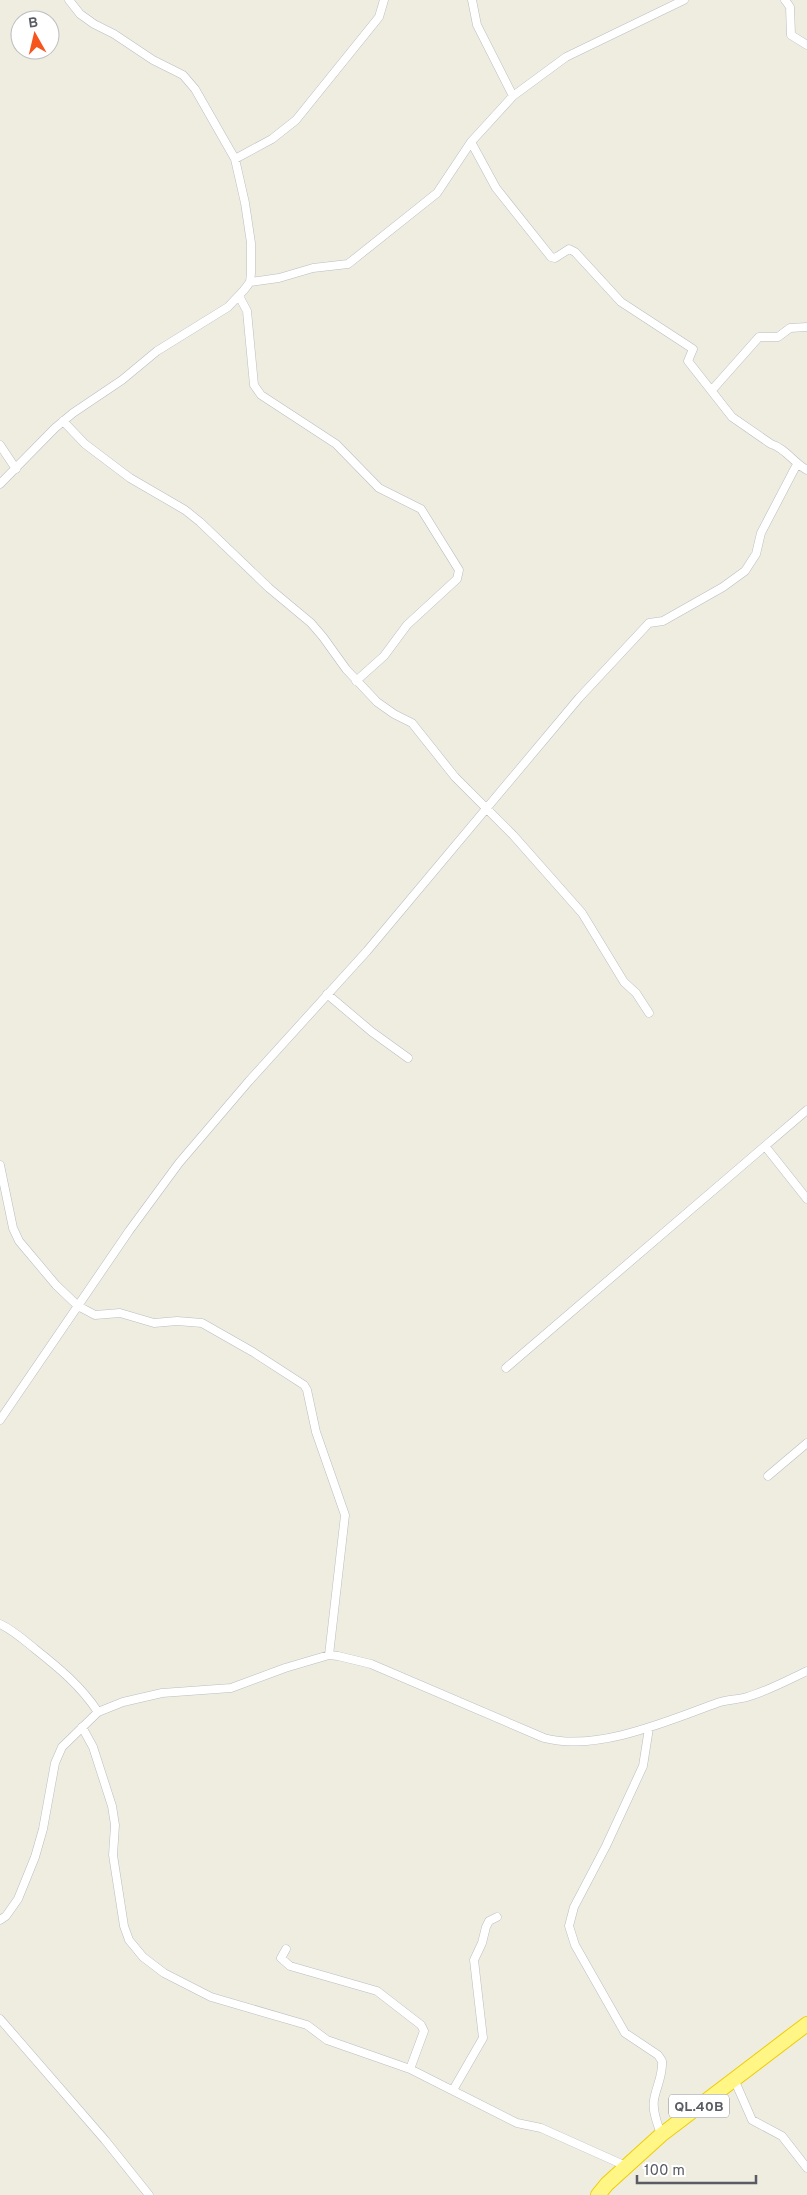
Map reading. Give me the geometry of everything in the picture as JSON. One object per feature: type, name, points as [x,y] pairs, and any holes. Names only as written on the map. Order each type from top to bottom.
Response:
[{"type":"highway","name":"QL.40B","points":[[598,2195],[606,2184],[661,2135],[807,2024]]},
{"type":"street","points":[[0,484],[63,421],[122,380],[157,351],[221,312],[239,296],[250,282],[251,243],[245,203],[235,160],[196,90],[183,75],[153,60],[114,34],[94,24],[80,14],[69,0]]},
{"type":"street","points":[[235,160],[272,139],[296,120],[379,17],[384,0]]},
{"type":"street","points":[[472,0],[477,25],[513,96]]},
{"type":"street","points":[[250,282],[279,278],[313,268],[348,264],[437,193],[471,142],[513,96],[566,58],[684,0]]},
{"type":"street","points":[[785,0],[790,7],[791,35],[807,45]]},
{"type":"street","points":[[471,142],[496,188],[551,257],[555,258],[569,249],[575,252],[622,302],[693,349],[688,361],[732,417],[771,444],[778,446],[797,464],[807,470]]},
{"type":"street","points":[[239,296],[247,311],[254,385],[261,395],[336,444],[379,488],[421,509],[459,570],[457,579],[407,625],[384,656],[356,681]]},
{"type":"street","points":[[712,390],[760,337],[778,337],[790,328],[807,327]]},
{"type":"street","points":[[63,421],[85,444],[130,478],[185,510],[200,522],[269,588],[311,623],[356,681],[384,708],[412,723],[455,777],[518,842],[582,913],[624,982],[636,994],[649,1013]]},
{"type":"street","points":[[0,445],[16,469]]},
{"type":"street","points":[[0,1420],[129,1231],[179,1163],[249,1081],[372,945],[579,698],[646,625],[663,620],[723,587],[745,571],[753,560],[761,533],[797,464]]},
{"type":"street","points":[[328,994],[372,1032],[408,1058]]},
{"type":"street","points":[[506,1368],[807,1110]]},
{"type":"street","points":[[765,1146],[807,1199]]},
{"type":"street","points":[[0,1165],[13,1228],[20,1241],[56,1285],[78,1306],[95,1315],[120,1312],[154,1324],[177,1321],[202,1323],[253,1352],[304,1385],[307,1390],[316,1432],[345,1515],[329,1655]]},
{"type":"street","points":[[768,1476],[807,1443]]},
{"type":"street","points":[[0,1624],[14,1632],[71,1677],[86,1693],[98,1712]]},
{"type":"street","points":[[0,1920],[6,1916],[18,1899],[35,1857],[43,1829],[58,1755],[67,1740],[98,1712],[123,1702],[162,1692],[241,1686],[285,1668],[329,1655],[351,1658],[371,1664],[514,1726],[556,1741],[588,1742],[649,1728],[719,1702],[749,1696],[807,1671]]},
{"type":"street","points":[[82,1727],[93,1747],[112,1806],[115,1825],[114,1856],[124,1926],[129,1940],[137,1952],[164,1973],[211,1997],[307,2025],[327,2040],[410,2069],[517,2123],[541,2128],[626,2166]]},
{"type":"street","points":[[649,1728],[643,1766],[606,1846],[574,1907],[569,1926],[575,1945],[625,2033],[658,2055],[662,2061],[660,2080],[654,2100],[655,2117],[661,2135]]},
{"type":"street","points":[[453,2090],[483,2038],[474,1960],[489,1921],[496,1917]]},
{"type":"street","points":[[286,1949],[281,1958],[290,1966],[378,1991],[421,2025],[424,2031],[410,2069]]},
{"type":"street","points":[[0,2019],[105,2140],[149,2195]]},
{"type":"street","points":[[734,2079],[752,2120],[782,2136],[807,2168]]}]
